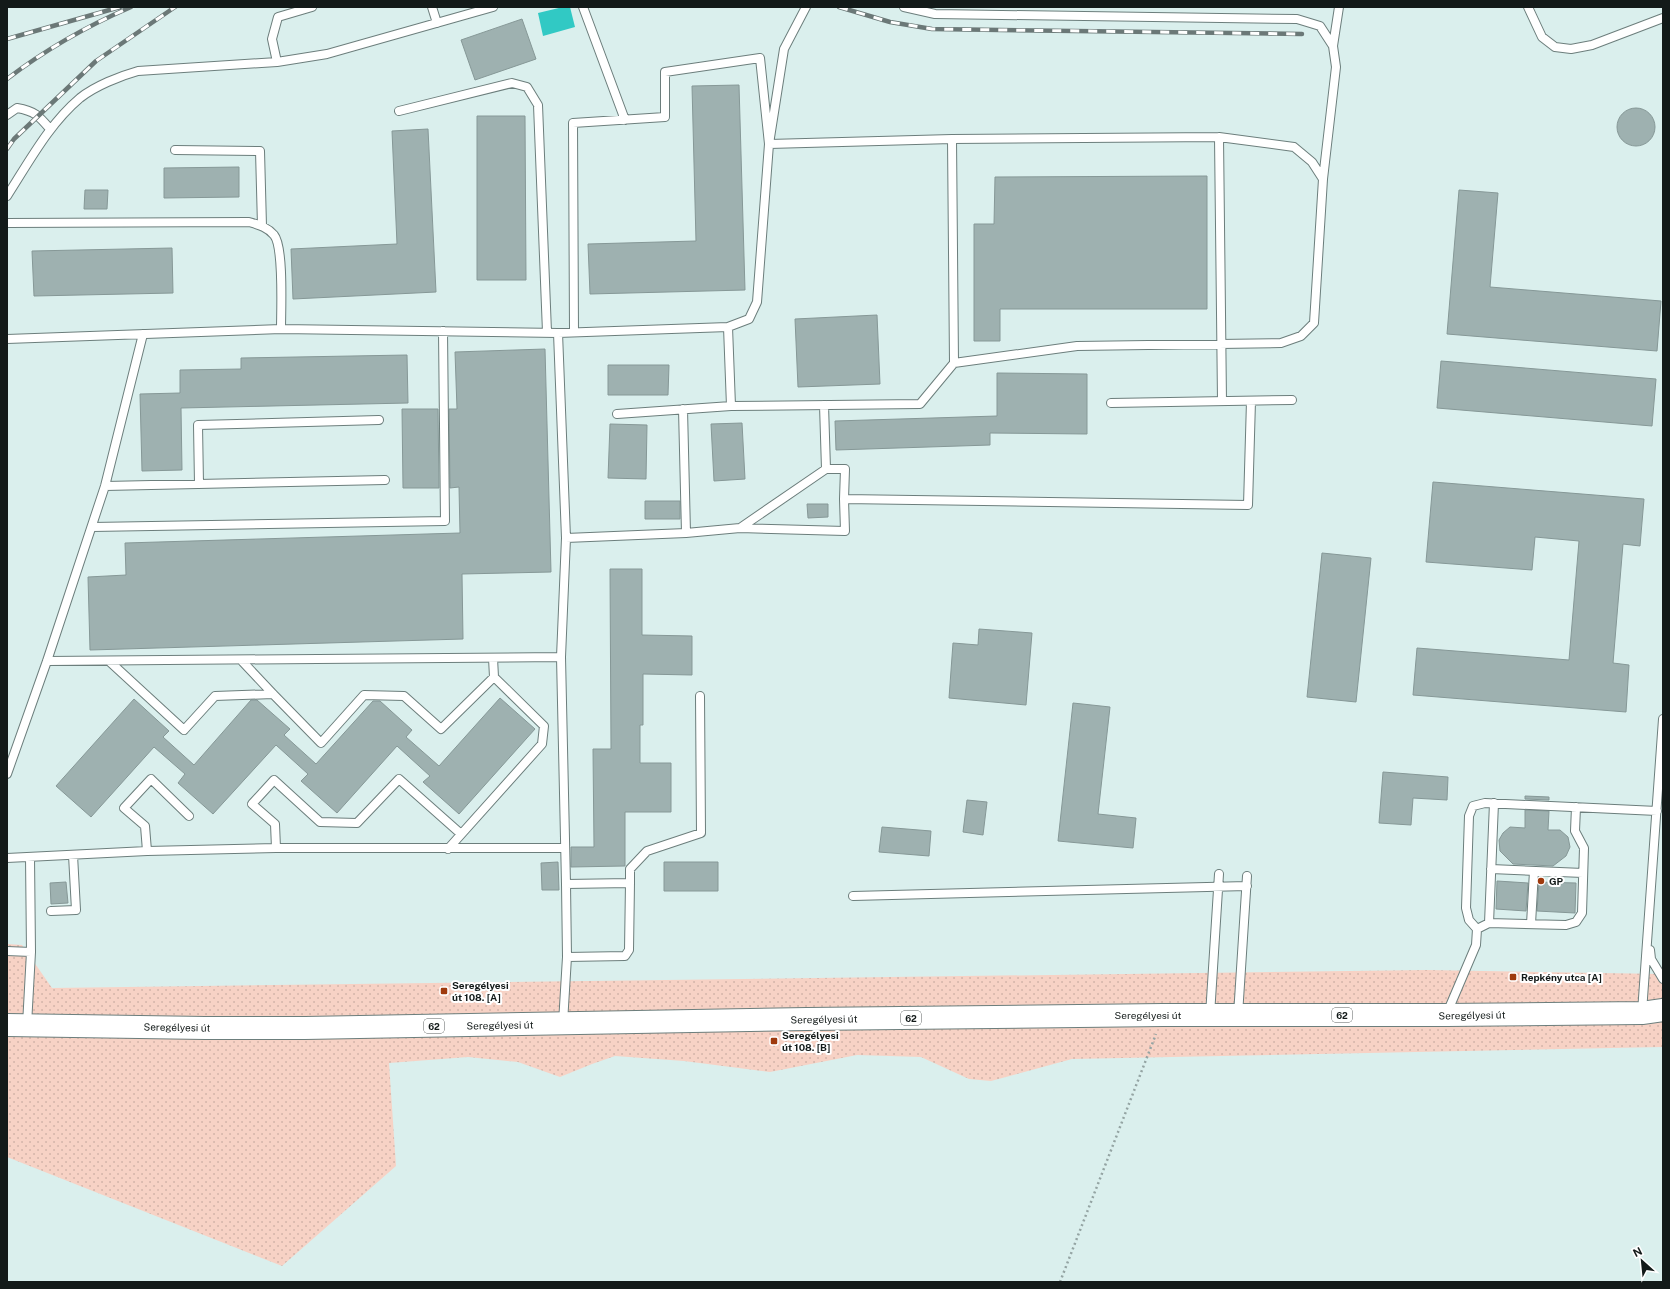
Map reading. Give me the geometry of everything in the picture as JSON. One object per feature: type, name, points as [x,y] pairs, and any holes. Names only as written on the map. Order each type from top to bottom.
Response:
[{"type":"main road","name":"Seregélyesi út","points":[[17,1025],[228,1028],[563,1024],[807,1019],[1163,1015],[1446,1015],[1652,1011],[1663,1018]]},
{"type":"lane","points":[[277,62],[272,39],[278,17],[312,7]]},
{"type":"lane","points":[[432,7],[437,23]]},
{"type":"lane","points":[[7,196],[50,129],[81,97],[118,77],[138,71],[277,62],[327,54],[493,7]]},
{"type":"lane","points":[[583,7],[625,120]]},
{"type":"lane","points":[[7,339],[281,329],[558,333],[728,328],[749,319],[757,302],[769,144],[784,49],[806,7]]},
{"type":"lane","points":[[904,7],[935,14],[1297,20],[1320,26],[1333,46]]},
{"type":"lane","points":[[954,363],[1077,346],[1281,343],[1301,336],[1314,323],[1323,179],[1336,67],[1333,46],[1339,7]]},
{"type":"lane","points":[[1528,7],[1542,37],[1555,47],[1571,49],[1592,45],[1663,18]]},
{"type":"lane","points":[[574,332],[573,123],[665,117],[665,72],[760,58],[769,144]]},
{"type":"lane","points":[[399,112],[512,83],[527,87],[538,105],[547,332]]},
{"type":"lane","points":[[7,115],[17,108],[30,110],[39,116],[50,129]]},
{"type":"lane","points":[[769,144],[952,139],[1219,137],[1294,147],[1312,162],[1323,179]]},
{"type":"lane","points":[[1219,137],[1220,344],[1222,401]]},
{"type":"lane","points":[[618,414],[731,406],[920,404],[954,363],[952,139]]},
{"type":"lane","points":[[175,150],[260,150],[262,226]]},
{"type":"lane","points":[[7,223],[250,222],[262,226],[275,236],[280,252],[281,329]]},
{"type":"lane","points":[[728,328],[731,406]]},
{"type":"lane","points":[[92,527],[445,521],[442,331]]},
{"type":"lane","points":[[558,333],[566,538],[561,657],[567,957],[563,1024]]},
{"type":"lane","points":[[7,774],[47,661],[105,486],[142,334]]},
{"type":"lane","points":[[1111,404],[1292,400]]},
{"type":"lane","points":[[844,499],[1248,505],[1251,401]]},
{"type":"lane","points":[[824,405],[826,469]]},
{"type":"lane","points":[[683,409],[686,533]]},
{"type":"lane","points":[[199,484],[198,425],[379,420]]},
{"type":"lane","points":[[566,538],[686,533],[740,528],[845,531],[845,469],[826,469],[740,528]]},
{"type":"lane","points":[[105,486],[385,480]]},
{"type":"lane","points":[[47,661],[561,657]]},
{"type":"lane","points":[[241,660],[321,743],[364,695],[404,696],[441,729],[494,677],[494,658]]},
{"type":"lane","points":[[109,661],[184,730],[215,696],[273,694]]},
{"type":"lane","points":[[448,849],[542,744],[544,726],[494,677]]},
{"type":"lane","points":[[567,957],[625,956],[629,950],[630,869],[647,851],[701,833],[700,696]]},
{"type":"lane","points":[[1652,1011],[1648,940],[1663,719]]},
{"type":"lane","points":[[147,851],[145,826],[124,808],[151,779],[189,816]]},
{"type":"lane","points":[[276,848],[275,824],[252,804],[274,780],[320,822],[357,823],[399,779],[461,834]]},
{"type":"lane","points":[[1446,1015],[1476,944],[1477,929],[1469,920],[1466,908],[1469,816],[1473,806],[1485,803],[1494,803],[1657,811]]},
{"type":"lane","points":[[1489,923],[1494,803]]},
{"type":"lane","points":[[1477,929],[1489,923],[1566,925],[1576,922],[1582,913],[1584,848],[1575,831],[1576,807]]},
{"type":"lane","points":[[7,858],[147,851],[276,848],[565,848]]},
{"type":"lane","points":[[51,911],[76,910],[73,855]]},
{"type":"lane","points":[[17,1025],[31,952],[30,857]]},
{"type":"lane","points":[[1491,869],[1583,873]]},
{"type":"lane","points":[[1531,924],[1534,871]]},
{"type":"lane","points":[[1210,1016],[1219,874]]},
{"type":"lane","points":[[1238,1016],[1247,876]]},
{"type":"lane","points":[[566,884],[630,883]]},
{"type":"lane","points":[[853,896],[1247,886]]},
{"type":"lane","points":[[1648,940],[1651,959],[1663,978]]},
{"type":"lane","points":[[7,951],[31,952]]},
{"type":"path","points":[[1060,1282],[1163,1015]]},
{"type":"shaded area","points":[[7,944],[22,945],[52,988],[1427,970],[1663,974],[1663,1047],[1072,1059],[991,1081],[969,1079],[921,1057],[857,1055],[770,1072],[684,1061],[615,1056],[560,1077],[518,1062],[468,1057],[389,1063],[396,1166],[282,1266],[7,1157]]},
{"type":"water","points":[[563,7],[570,7],[575,27],[543,36],[538,13]]},
{"type":"building","points":[[522,19],[536,59],[475,80],[461,40]]},
{"type":"building","points":[[739,85],[745,290],[590,294],[588,244],[696,241],[692,86]]},
{"type":"building","points":[[1636,108],[1646,111],[1652,117],[1655,127],[1652,137],[1646,143],[1636,146],[1626,143],[1620,137],[1617,127],[1620,117],[1626,111]]},
{"type":"building","points":[[477,116],[525,116],[526,280],[477,280]]},
{"type":"building","points":[[428,129],[436,292],[293,299],[291,249],[397,244],[392,131]]},
{"type":"building","points":[[239,167],[239,197],[164,198],[164,168]]},
{"type":"building","points":[[1207,176],[1207,309],[1000,309],[1000,341],[974,341],[974,224],[994,224],[995,177]]},
{"type":"building","points":[[85,190],[108,190],[107,209],[84,209]]},
{"type":"building","points":[[1459,190],[1498,193],[1490,287],[1661,301],[1657,351],[1447,334]]},
{"type":"building","points":[[172,248],[173,293],[34,296],[32,251]]},
{"type":"building","points":[[877,315],[880,384],[798,387],[795,319]]},
{"type":"building","points":[[545,349],[551,572],[462,574],[463,639],[90,650],[88,577],[126,575],[125,543],[460,533],[459,487],[450,488],[449,409],[457,409],[455,352]]},
{"type":"building","points":[[407,355],[408,403],[181,408],[182,470],[142,471],[140,394],[180,393],[180,370],[241,369],[241,358]]},
{"type":"building","points":[[1441,361],[1656,379],[1652,426],[1437,408]]},
{"type":"building","points":[[608,365],[669,365],[668,395],[608,395]]},
{"type":"building","points":[[997,373],[1087,374],[1087,434],[990,433],[990,445],[836,450],[835,421],[997,416]]},
{"type":"building","points":[[402,409],[438,409],[439,488],[403,488]]},
{"type":"building","points":[[742,423],[745,479],[714,481],[711,424]]},
{"type":"building","points":[[610,424],[647,425],[646,479],[608,478]]},
{"type":"building","points":[[1433,482],[1644,499],[1640,546],[1623,544],[1613,663],[1629,665],[1626,712],[1413,695],[1417,648],[1569,660],[1579,541],[1535,537],[1532,570],[1426,562]]},
{"type":"building","points":[[645,501],[680,501],[680,519],[645,519]]},
{"type":"building","points":[[807,504],[828,504],[828,517],[808,518]]},
{"type":"building","points":[[1322,553],[1371,558],[1356,702],[1307,697]]},
{"type":"building","points":[[610,569],[642,569],[642,635],[692,636],[692,675],[643,674],[643,725],[640,725],[640,763],[671,763],[671,812],[625,812],[625,866],[571,867],[571,847],[594,847],[593,749],[611,749]]},
{"type":"building","points":[[979,629],[1032,633],[1026,705],[949,698],[953,643],[978,645]]},
{"type":"building","points":[[500,698],[535,729],[459,814],[423,782],[430,776],[397,746],[337,813],[301,781],[308,774],[276,745],[213,814],[178,783],[185,774],[154,747],[91,817],[56,786],[134,699],[169,731],[163,737],[194,765],[251,700],[257,700],[290,729],[284,735],[316,764],[373,701],[380,701],[412,730],[406,737],[439,766]]},
{"type":"building","points":[[1073,703],[1110,707],[1098,814],[1136,818],[1133,848],[1058,841]]},
{"type":"building","points":[[1383,772],[1448,777],[1447,800],[1413,798],[1411,825],[1379,823]]},
{"type":"building","points":[[1525,796],[1549,797],[1549,800],[1525,799]]},
{"type":"building","points":[[967,800],[987,802],[983,835],[963,832]]},
{"type":"building","points":[[1525,810],[1549,811],[1548,830],[1560,830],[1568,837],[1570,847],[1566,856],[1553,866],[1513,864],[1500,851],[1499,840],[1503,833],[1510,827],[1525,828]]},
{"type":"building","points":[[882,827],[931,831],[929,856],[879,852]]},
{"type":"building","points":[[558,862],[559,890],[542,890],[541,863]]},
{"type":"building","points":[[664,862],[718,862],[718,891],[664,891]]},
{"type":"building","points":[[1497,881],[1528,883],[1526,911],[1496,909]]},
{"type":"building","points":[[66,882],[68,903],[51,904],[50,883]]},
{"type":"building","points":[[1539,882],[1576,883],[1575,913],[1537,911]]},
{"type":"railway","points":[[7,39],[120,7]]},
{"type":"railway","points":[[7,79],[36,58],[67,39],[98,22],[131,7]]},
{"type":"railway","points":[[7,149],[14,139],[96,61],[175,7]]},
{"type":"railway","points":[[839,7],[890,22],[932,29],[1302,34]]},
{"type":"place","name":"GP","points":[[1541,881]]},
{"type":"place","name":"Repkény utca [A]","points":[[1513,977]]},
{"type":"place","name":"Seregélyesi út 108. [A]","points":[[444,991]]},
{"type":"place","name":"Seregélyesi út 108. [B]","points":[[774,1041]]}]
